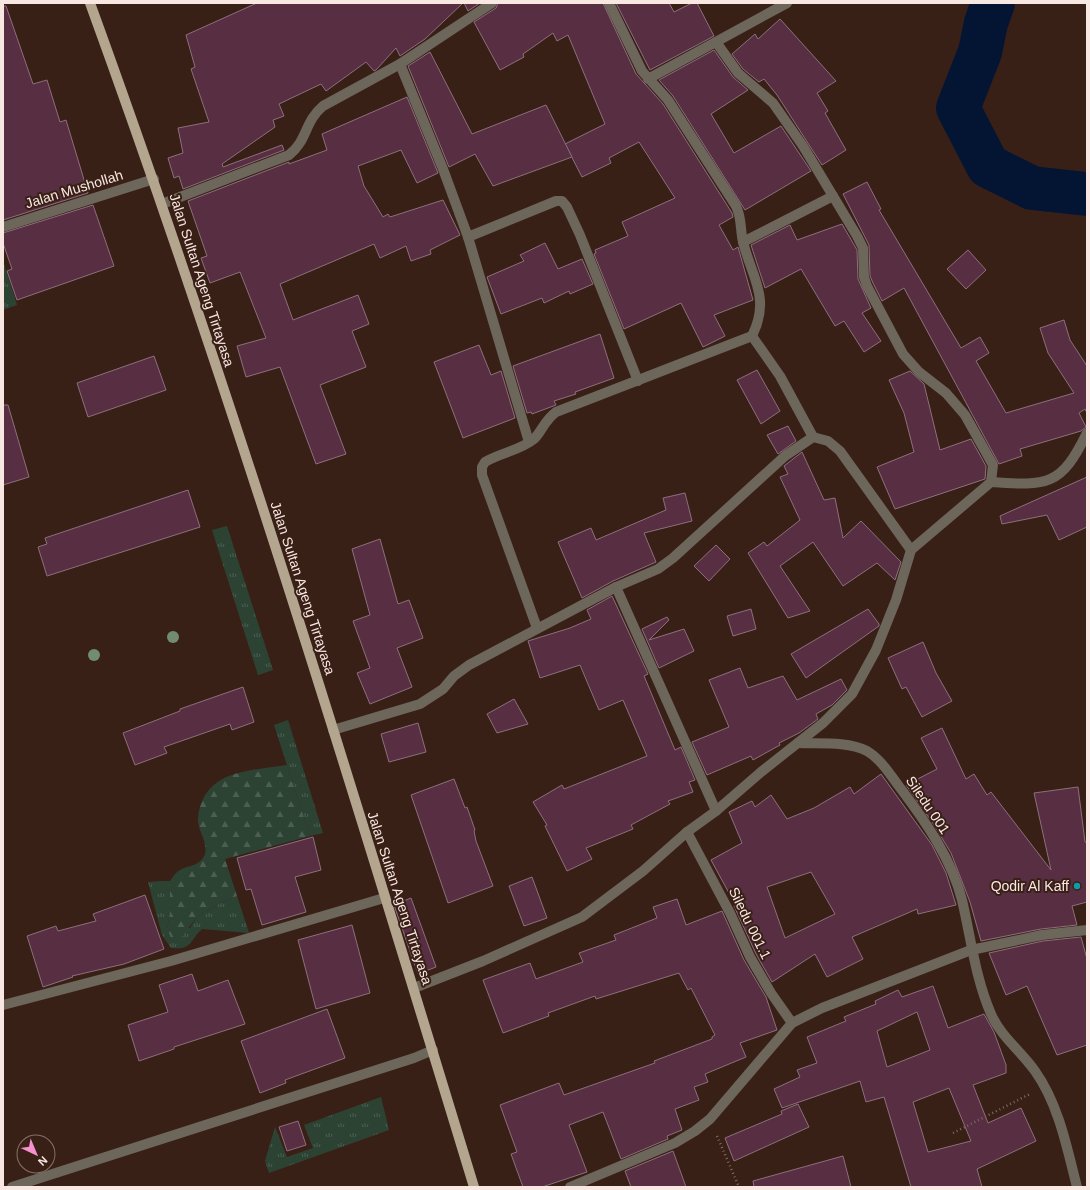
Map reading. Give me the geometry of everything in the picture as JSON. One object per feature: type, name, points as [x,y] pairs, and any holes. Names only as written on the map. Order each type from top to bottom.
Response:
[{"type":"main road","name":"Jalan Sultan Ageng Tirtayasa","points":[[90,3],[154,179],[295,606],[384,898],[414,988],[474,1187]]},
{"type":"street","points":[[162,204],[289,155],[298,148],[308,122],[323,106],[400,64],[492,3]]},
{"type":"street","points":[[537,628],[482,474],[482,467],[485,462],[529,442],[538,434],[544,422],[556,412],[752,336],[758,323],[761,311],[760,296],[757,284],[743,242],[740,214],[668,100],[648,79],[609,3]]},
{"type":"street","points":[[648,79],[787,3]]},
{"type":"street","points":[[716,42],[738,73],[773,103],[803,146],[863,248],[864,277],[867,286],[903,354],[919,372],[946,393],[965,415],[993,465],[991,482]]},
{"type":"street","points":[[400,64],[443,169],[468,237],[529,442]]},
{"type":"street","name":"Jalan Mushollah","points":[[3,226],[154,179]]},
{"type":"street","points":[[743,242],[833,196]]},
{"type":"street","points":[[468,237],[556,200],[562,202],[567,207],[580,235],[638,381]]},
{"type":"street","points":[[752,336],[780,376],[813,437],[828,441],[840,451],[911,550]]},
{"type":"street","points":[[414,988],[483,961],[582,917],[644,871],[687,832],[716,811],[761,772],[823,723],[852,694],[876,650],[885,629],[896,600],[911,550],[991,482],[1045,482],[1055,477],[1070,465],[1087,433]]},
{"type":"street","points":[[333,730],[420,704],[443,689],[454,676],[469,665],[616,587],[658,569],[673,558],[785,456],[813,437]]},
{"type":"street","points":[[616,587],[716,811]]},
{"type":"street","name":"Siledu 001","points":[[798,743],[856,747],[868,752],[883,766],[930,830],[955,879],[962,899],[971,950],[982,990],[998,1029],[1035,1071],[1045,1086],[1057,1113],[1077,1187]]},
{"type":"street","name":"Siledu 001.1","points":[[687,832],[730,913],[750,958],[771,993],[792,1023]]},
{"type":"street","points":[[3,1005],[171,961],[384,898]]},
{"type":"street","points":[[570,1187],[675,1143],[695,1132],[710,1119],[792,1023],[822,1008],[971,950],[1042,935],[1087,930]]},
{"type":"street","points":[[12,1187],[388,1065],[414,1058],[432,1050]]},
{"type":"path","points":[[953,1133],[1045,1086]]},
{"type":"path","points":[[710,1119],[739,1187]]},
{"type":"green space","points":[[3,261],[17,305],[3,310]]},
{"type":"green space","points":[[227,526],[273,670],[258,675],[212,530]]},
{"type":"green space","points":[[288,720],[323,833],[310,836],[274,725]]},
{"type":"green space","points":[[287,765],[310,836],[225,859],[237,896],[214,906],[197,917],[180,939],[172,940],[167,929],[170,912],[170,881],[183,868],[201,861],[205,854],[206,849],[199,827],[198,818],[202,802],[209,790],[218,782],[230,776],[258,769]]},
{"type":"green space","points":[[170,881],[170,912],[167,929],[190,928],[197,917],[214,906],[237,896],[249,933],[202,929],[187,946],[183,948],[171,948],[162,935],[148,882]]},
{"type":"green space","points":[[381,1097],[389,1130],[269,1173],[265,1161],[275,1127],[287,1157],[313,1148],[304,1125]]},
{"type":"building","points":[[257,3],[463,3],[425,39],[400,56],[396,48],[376,70],[374,71],[366,62],[326,91],[321,84],[279,104],[284,116],[273,120],[275,127],[222,164],[223,167],[282,145],[284,150],[183,189],[179,176],[174,178],[168,158],[183,153],[178,128],[209,122],[191,69],[195,67],[186,35]]},
{"type":"building","points":[[464,3],[480,3],[468,11]]},
{"type":"building","points":[[498,3],[603,3],[636,74],[663,104],[732,213],[733,217],[719,225],[733,250],[738,247],[753,300],[714,315],[725,336],[703,347],[681,303],[624,329],[594,254],[596,253],[595,250],[628,236],[622,222],[675,198],[639,142],[609,158],[611,163],[582,177],[565,144],[605,124],[568,35],[557,41],[553,33],[523,54],[524,57],[500,70],[474,22],[496,8]]},
{"type":"building","points":[[616,3],[669,3],[674,12],[692,3],[697,3],[714,36],[650,70]]},
{"type":"building","points":[[3,6],[6,6],[33,84],[47,80],[60,122],[66,120],[88,193],[3,220]]},
{"type":"building","points":[[780,19],[836,81],[817,93],[828,111],[825,113],[846,150],[822,165],[777,95],[764,79],[759,82],[743,69],[732,54],[755,34],[758,39]]},
{"type":"building","points":[[714,50],[733,77],[748,90],[711,114],[734,153],[781,126],[811,171],[745,210],[673,96],[659,80]]},
{"type":"building","points":[[430,52],[472,134],[546,105],[572,157],[493,186],[475,154],[449,167],[408,66]]},
{"type":"building","points":[[407,97],[438,173],[417,183],[401,150],[358,166],[364,186],[383,217],[388,214],[390,217],[443,200],[460,235],[430,250],[431,254],[411,261],[406,246],[380,258],[374,244],[280,284],[293,320],[358,295],[369,324],[352,331],[366,367],[320,385],[346,454],[316,464],[280,367],[246,377],[237,346],[266,338],[240,272],[210,283],[201,258],[207,256],[188,201],[289,162],[289,164],[327,150],[322,134]]},
{"type":"building","points":[[867,182],[881,209],[879,210],[961,348],[980,337],[989,353],[976,361],[1006,413],[1074,393],[1048,353],[1040,328],[1064,320],[1070,340],[1087,366],[1087,413],[1085,409],[1079,413],[1086,427],[1081,431],[1020,449],[1022,456],[999,464],[904,288],[882,301],[873,283],[870,276],[869,245],[843,194]]},
{"type":"building","points":[[93,205],[114,266],[17,300],[7,271],[12,269],[3,243],[3,233]]},
{"type":"building","points":[[842,224],[857,250],[858,279],[871,308],[862,313],[881,341],[864,352],[844,321],[835,326],[801,269],[765,288],[751,245],[790,225],[797,240]]},
{"type":"building","points":[[545,243],[558,269],[582,259],[593,284],[570,294],[569,291],[544,303],[542,298],[501,314],[487,277],[524,261],[520,255]]},
{"type":"building","points":[[968,250],[986,270],[966,289],[947,269]]},
{"type":"building","points":[[600,334],[614,378],[575,392],[576,394],[554,401],[556,405],[532,414],[531,412],[527,413],[513,366]]},
{"type":"building","points":[[479,345],[491,375],[501,371],[515,418],[463,438],[434,362]]},
{"type":"building","points":[[154,356],[166,390],[88,417],[77,383]]},
{"type":"building","points":[[757,370],[780,411],[761,424],[737,380]]},
{"type":"building","points":[[910,371],[924,384],[940,450],[971,439],[986,466],[985,479],[895,509],[877,467],[914,452],[904,413],[889,380]]},
{"type":"building","points":[[3,405],[8,405],[29,477],[3,485]]},
{"type":"building","points":[[788,426],[796,441],[778,454],[767,435]]},
{"type":"building","points":[[802,452],[824,500],[835,498],[843,538],[861,521],[901,562],[895,580],[877,563],[843,586],[813,542],[780,566],[810,611],[788,618],[748,553],[764,542],[767,546],[800,520],[780,477],[788,474],[784,466]]},
{"type":"building","points":[[1087,477],[1087,527],[1059,540],[1047,515],[1002,524],[1000,516]]},
{"type":"building","points":[[188,490],[200,527],[47,576],[38,547],[47,544],[45,538]]},
{"type":"building","points":[[685,493],[692,521],[644,533],[656,562],[613,581],[582,598],[558,542],[591,528],[596,540],[666,510],[663,498]]},
{"type":"building","points":[[380,539],[398,604],[409,600],[423,638],[397,648],[412,687],[370,704],[357,673],[370,668],[353,621],[370,615],[352,549]]},
{"type":"building","points":[[716,545],[730,559],[709,581],[694,566]]},
{"type":"building","points":[[612,596],[648,674],[644,676],[675,750],[681,747],[695,780],[689,782],[693,792],[668,801],[670,804],[631,825],[633,829],[586,848],[592,859],[567,871],[545,826],[547,825],[533,802],[562,785],[564,789],[647,756],[623,700],[599,710],[580,665],[540,678],[528,641],[570,628],[591,619],[587,610]]},
{"type":"building","points":[[751,609],[756,629],[733,636],[727,616]]},
{"type":"building","points":[[868,609],[879,626],[806,678],[791,654]]},
{"type":"building","points":[[667,617],[669,620],[649,640],[684,629],[694,651],[659,668],[642,629]]},
{"type":"building","points":[[923,642],[936,673],[952,701],[922,717],[906,687],[902,689],[888,658]]},
{"type":"building","points":[[740,668],[748,688],[783,676],[797,700],[841,679],[847,690],[832,705],[816,714],[818,719],[799,733],[779,743],[780,745],[753,760],[751,756],[707,775],[692,742],[729,727],[709,680]]},
{"type":"building","points":[[243,687],[254,722],[232,730],[230,724],[164,747],[167,753],[135,765],[123,733],[180,711],[180,709]]},
{"type":"building","points":[[514,699],[528,724],[497,733],[487,714]]},
{"type":"building","points":[[418,723],[426,752],[389,762],[381,734]]},
{"type":"building","points":[[942,728],[966,779],[974,774],[987,795],[991,792],[1051,870],[1034,793],[1078,787],[1085,842],[1087,842],[1087,902],[1072,906],[1077,925],[1041,929],[981,941],[970,902],[951,853],[934,825],[906,785],[937,769],[921,738]]},
{"type":"building","points":[[881,774],[932,845],[946,873],[956,905],[918,914],[917,909],[852,937],[863,959],[827,977],[815,954],[772,982],[756,954],[734,906],[736,906],[711,860],[742,843],[729,812],[752,801],[755,807],[771,795],[787,819],[814,808],[850,787],[854,794]],"holes":[[[811,872],[835,914],[785,938],[767,887]]]},
{"type":"building","points":[[454,779],[465,808],[467,807],[475,830],[476,841],[493,886],[448,903],[411,795]]},
{"type":"building","points":[[313,837],[321,870],[295,877],[306,912],[262,925],[251,889],[246,890],[237,858]]},
{"type":"building","points":[[532,877],[547,918],[524,926],[509,886]]},
{"type":"building","points":[[145,895],[164,949],[124,964],[72,976],[73,977],[43,987],[27,936],[56,926],[58,931],[96,921],[93,914]]},
{"type":"building","points":[[411,898],[436,967],[418,974],[394,905]]},
{"type":"building","points":[[677,899],[686,925],[722,911],[744,960],[766,997],[777,1030],[740,1043],[746,1057],[705,1074],[708,1082],[694,1087],[699,1100],[675,1109],[682,1130],[667,1136],[668,1139],[621,1159],[603,1112],[569,1125],[587,1172],[542,1187],[523,1187],[511,1154],[517,1152],[500,1105],[559,1083],[564,1095],[655,1063],[654,1061],[712,1039],[715,1035],[691,988],[688,990],[679,973],[596,999],[595,996],[548,1013],[549,1016],[503,1033],[483,980],[530,963],[536,979],[583,962],[579,953],[616,940],[614,935],[657,918],[653,907]]},
{"type":"building","points":[[352,925],[370,993],[316,1009],[298,940]]},
{"type":"building","points":[[1081,937],[1087,959],[1087,1045],[1057,1055],[1027,986],[1006,995],[989,953],[1043,941]]},
{"type":"building","points":[[192,974],[198,991],[228,980],[245,1024],[174,1047],[174,1049],[139,1061],[128,1025],[168,1012],[159,985]]},
{"type":"building","points":[[933,986],[948,1028],[984,1014],[994,1032],[1006,1065],[1006,1073],[973,1085],[988,1123],[1021,1108],[1036,1141],[977,1169],[982,1187],[911,1187],[884,1097],[866,1102],[860,1081],[782,1108],[774,1089],[800,1077],[797,1070],[817,1063],[807,1037],[846,1021],[844,1017],[876,1004],[875,1001],[898,990],[902,997]],"holes":[[[917,1012],[930,1050],[887,1067],[877,1031]],[[949,1088],[971,1141],[928,1152],[913,1102]]]},
{"type":"building","points":[[327,1009],[345,1058],[285,1080],[286,1083],[260,1093],[241,1041]]},
{"type":"building","points":[[798,1104],[809,1127],[734,1161],[725,1138],[782,1114],[781,1111]]},
{"type":"building","points":[[298,1121],[306,1145],[287,1151],[279,1127]]},
{"type":"building","points":[[673,1151],[686,1187],[631,1187],[625,1171]]},
{"type":"building","points":[[843,1156],[851,1187],[754,1187],[753,1181]]},
{"type":"waterway","points":[[993,3],[986,23],[980,52],[958,108],[988,166],[1032,188],[1087,194]]},
{"type":"place","name":"Qodir Al Kaff","points":[[1077,886]]}]
